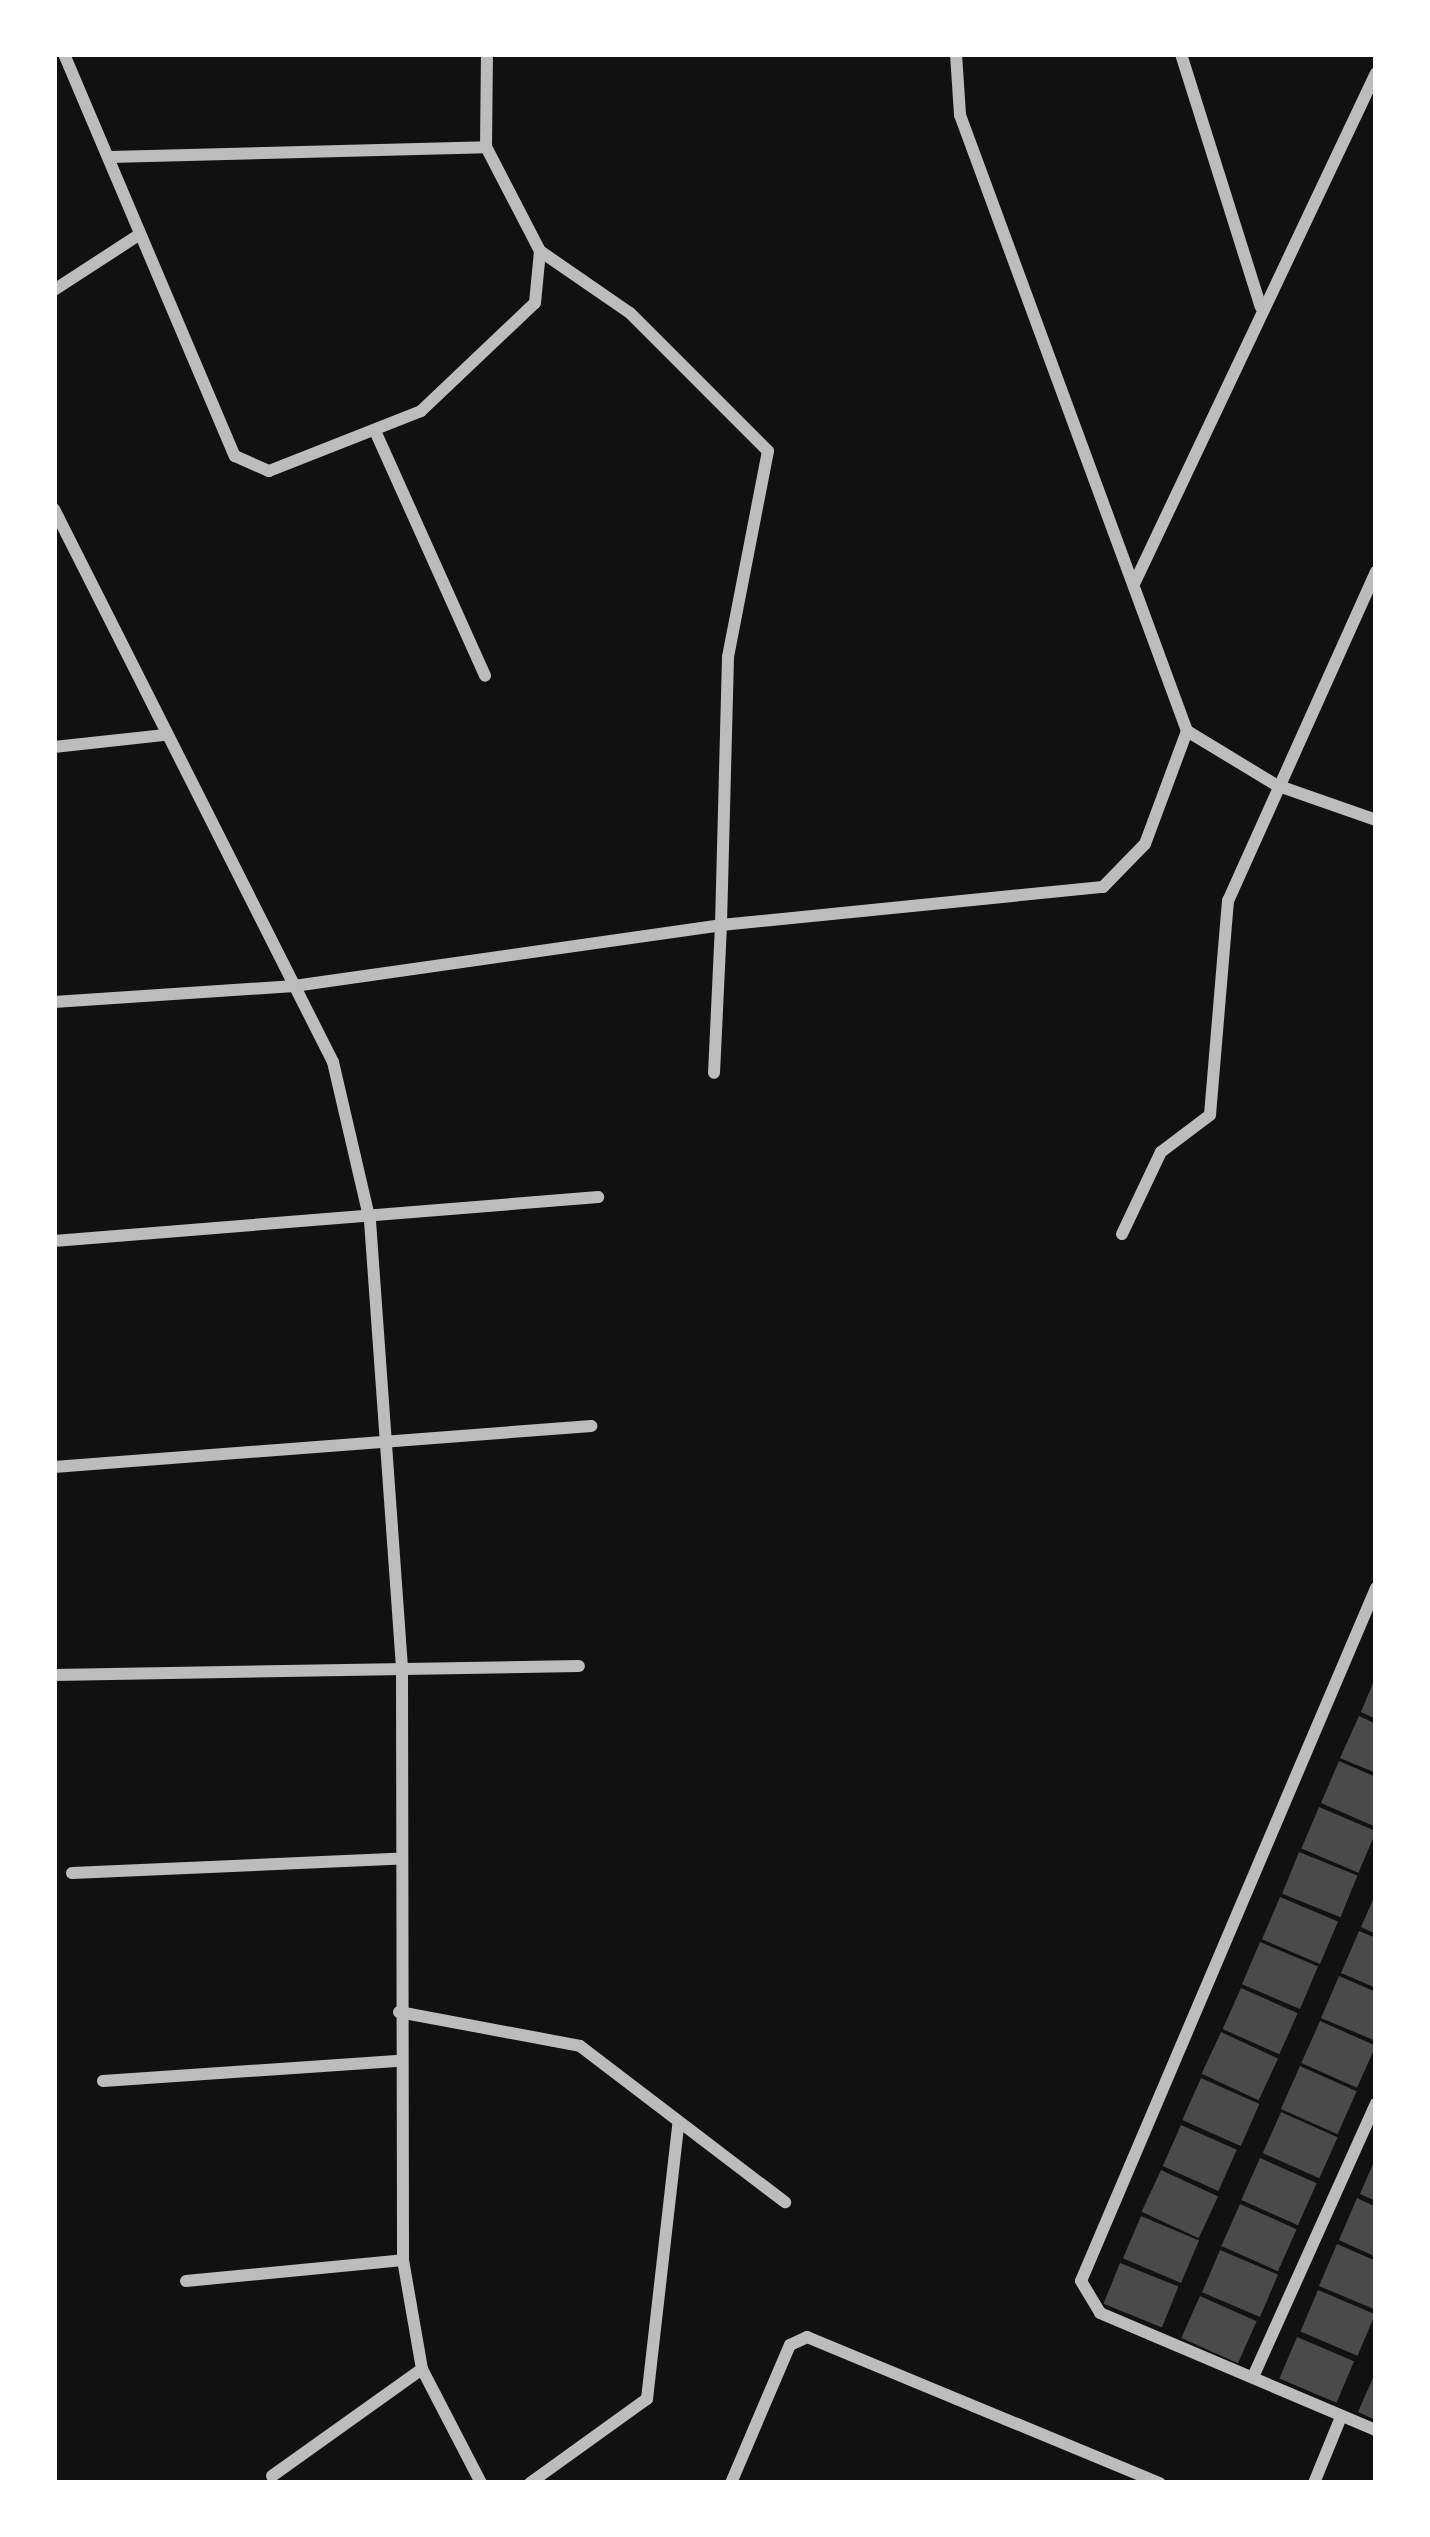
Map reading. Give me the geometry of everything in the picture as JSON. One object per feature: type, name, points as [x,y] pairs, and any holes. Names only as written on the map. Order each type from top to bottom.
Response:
[{"type":"street","points":[[64,54],[110,158],[137,236],[244,464],[269,471],[376,433],[421,411],[535,303],[540,251]]},
{"type":"street","points":[[487,54],[486,147],[540,251],[630,313],[768,451],[728,657],[714,1073]]},
{"type":"street","points":[[956,54],[960,115],[1187,731],[1276,785],[1376,820]]},
{"type":"street","points":[[1181,54],[1261,308]]},
{"type":"street","points":[[1135,582],[1376,73]]},
{"type":"street","points":[[110,158],[486,147]]},
{"type":"street","points":[[54,290],[137,236]]},
{"type":"street","points":[[376,433],[485,676]]},
{"type":"street","points":[[54,509],[333,1062],[370,1221],[402,1668],[396,2061],[403,2260],[422,2369],[481,2483]]},
{"type":"street","points":[[1122,1234],[1161,1152],[1210,1115],[1226,910],[1276,785],[1376,572]]},
{"type":"street","points":[[54,1002],[294,986],[721,925],[1103,886],[1145,844],[1187,731]]},
{"type":"street","points":[[54,747],[165,735]]},
{"type":"street","points":[[54,1241],[370,1221],[598,1197]]},
{"type":"street","points":[[54,1467],[592,1426]]},
{"type":"street","points":[[1376,1588],[1371,1617],[1084,2258],[1081,2281],[1100,2313],[1376,2430]]},
{"type":"street","points":[[54,1675],[579,1666]]},
{"type":"street","points":[[72,1873],[396,1859]]},
{"type":"street","points":[[399,2012],[580,2046],[785,2202]]},
{"type":"street","points":[[104,2081],[396,2061]]},
{"type":"street","points":[[1253,2377],[1376,2103]]},
{"type":"street","points":[[530,2483],[647,2399],[678,2125]]},
{"type":"street","points":[[186,2281],[403,2260]]},
{"type":"street","points":[[731,2483],[790,2344],[807,2337],[1160,2483]]},
{"type":"street","points":[[272,2481],[422,2369]]},
{"type":"street","points":[[1314,2483],[1341,2417]]},
{"type":"building","points":[[1376,1676],[1376,1719],[1361,1712]]},
{"type":"building","points":[[1359,1716],[1376,1724],[1376,1773],[1340,1758]]},
{"type":"building","points":[[1339,1761],[1376,1777],[1376,1827],[1321,1803]]},
{"type":"building","points":[[1319,1807],[1376,1831],[1358,1873],[1301,1848]]},
{"type":"building","points":[[1299,1852],[1357,1876],[1341,1917],[1282,1894]]},
{"type":"building","points":[[1376,1893],[1376,1934],[1361,1927]]},
{"type":"building","points":[[1280,1897],[1338,1922],[1320,1964],[1262,1939]]},
{"type":"building","points":[[1359,1931],[1376,1938],[1376,1988],[1341,1973]]},
{"type":"building","points":[[1260,1942],[1318,1967],[1300,2009],[1242,1984]]},
{"type":"building","points":[[1339,1976],[1376,1992],[1376,2041],[1321,2018]]},
{"type":"building","points":[[1241,1988],[1298,2013],[1279,2054],[1223,2029]]},
{"type":"building","points":[[1320,2021],[1376,2046],[1357,2088],[1301,2063]]},
{"type":"building","points":[[1221,2032],[1278,2059],[1259,2100],[1202,2074]]},
{"type":"building","points":[[1300,2066],[1357,2091],[1338,2134],[1281,2109]]},
{"type":"building","points":[[1201,2078],[1259,2104],[1241,2146],[1182,2120]]},
{"type":"building","points":[[1281,2112],[1338,2137],[1319,2178],[1263,2153]]},
{"type":"building","points":[[1181,2125],[1237,2150],[1218,2191],[1163,2166]]},
{"type":"building","points":[[1376,2157],[1376,2201],[1360,2194]]},
{"type":"building","points":[[1260,2158],[1317,2183],[1298,2225],[1241,2200]]},
{"type":"building","points":[[1161,2170],[1218,2197],[1199,2238],[1142,2212]]},
{"type":"building","points":[[1357,2198],[1376,2207],[1376,2257],[1339,2240]]},
{"type":"building","points":[[1240,2204],[1297,2229],[1278,2271],[1221,2246]]},
{"type":"building","points":[[1141,2216],[1199,2241],[1181,2283],[1123,2258]]},
{"type":"building","points":[[1337,2244],[1376,2261],[1376,2310],[1319,2286]]},
{"type":"building","points":[[1220,2250],[1278,2275],[1260,2317],[1202,2292]]},
{"type":"building","points":[[1120,2263],[1178,2287],[1162,2327],[1104,2304]]},
{"type":"building","points":[[1318,2290],[1375,2314],[1357,2356],[1300,2331]]},
{"type":"building","points":[[1200,2296],[1257,2321],[1238,2363],[1181,2338]]},
{"type":"building","points":[[1297,2337],[1354,2361],[1336,2403],[1279,2378]]},
{"type":"building","points":[[1376,2371],[1376,2420],[1358,2412]]}]
